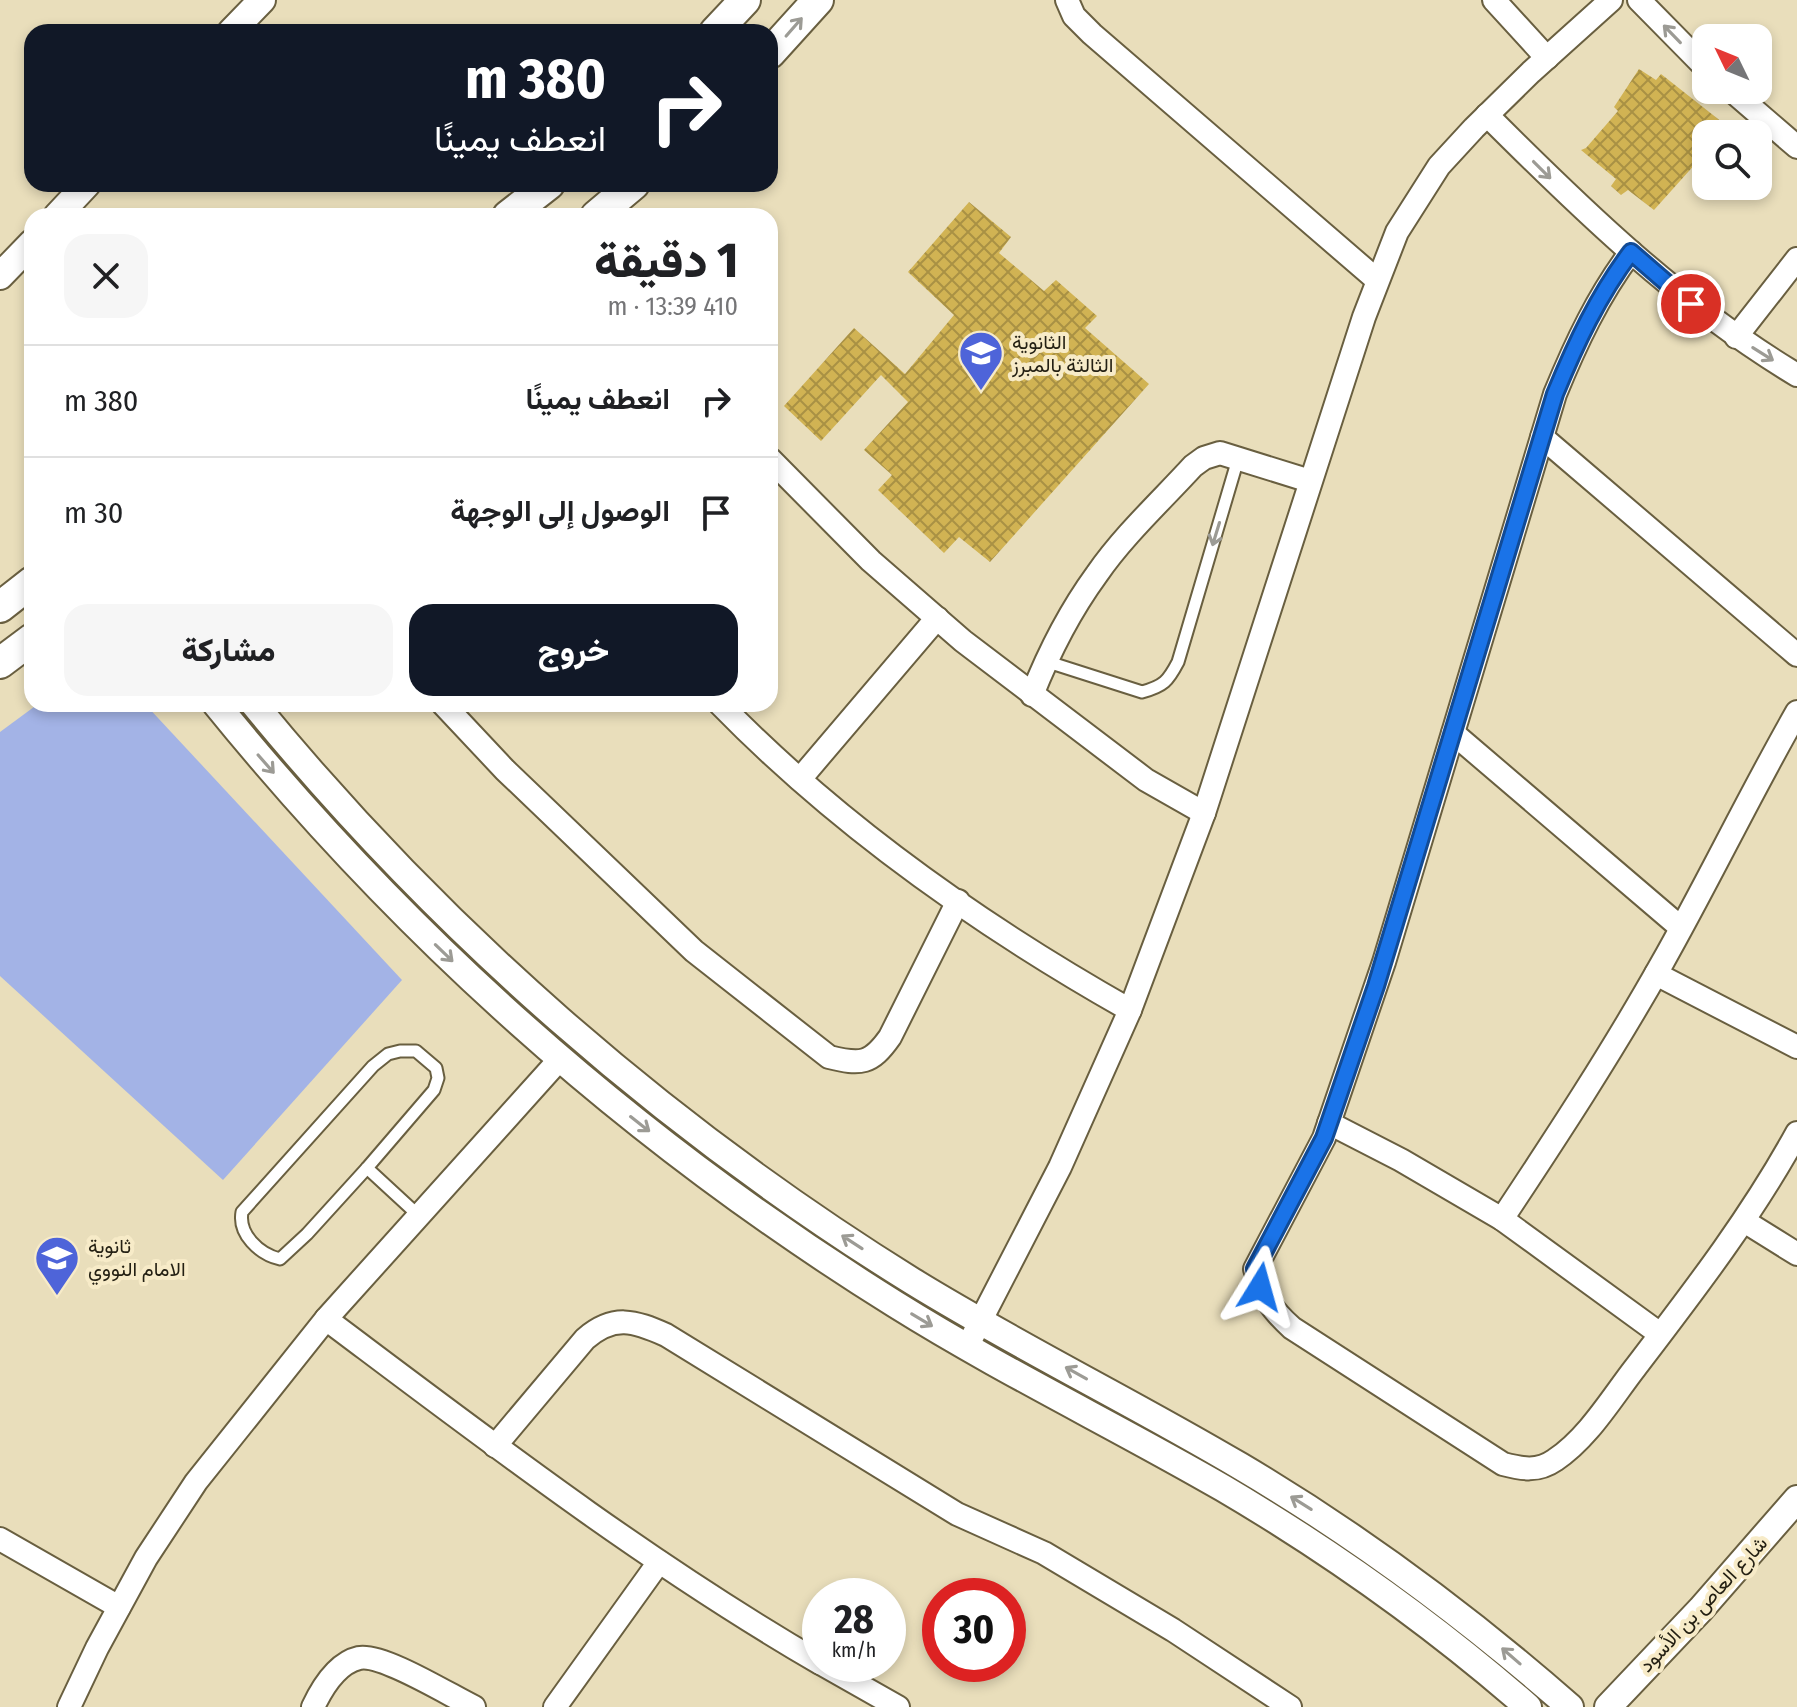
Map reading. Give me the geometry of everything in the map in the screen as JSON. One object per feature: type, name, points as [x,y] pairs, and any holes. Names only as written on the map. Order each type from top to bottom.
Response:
[{"type":"main road","points":[[722,24],[745,0]]},
{"type":"main road","points":[[778,44],[818,0]]},
{"type":"main road","points":[[518,208],[539,192]]},
{"type":"main road","points":[[606,208],[624,192]]},
{"type":"main road","points":[[0,607],[24,588]]},
{"type":"main road","points":[[0,663],[24,645]]},
{"type":"street","points":[[239,24],[262,0]]},
{"type":"street","points":[[1067,0],[1074,16],[1092,34],[1377,280]]},
{"type":"street","points":[[1494,0],[1547,58]]},
{"type":"street","points":[[967,1347],[1060,1167],[1130,1010],[1204,813],[1310,481],[1377,280],[1397,232],[1439,166],[1487,115],[1611,0]]},
{"type":"street","points":[[1639,0],[1692,54]]},
{"type":"street","points":[[1747,104],[1797,147]]},
{"type":"street","points":[[1487,115],[1562,190],[1691,304],[1797,375]]},
{"type":"street","points":[[64,208],[80,192]]},
{"type":"street","points":[[0,276],[24,251]]},
{"type":"street","points":[[1631,252],[1610,280],[1584,326],[1555,394],[1384,962],[1329,1123],[1255,1269],[1271,1309],[1292,1328],[1503,1464],[1521,1469],[1542,1468],[1557,1459],[1588,1428],[1660,1334],[1744,1221],[1797,1133]]},
{"type":"street","points":[[1736,337],[1797,259]]},
{"type":"street","points":[[1542,437],[1797,655]]},
{"type":"street","points":[[1032,695],[1045,661],[1098,572],[1193,466],[1204,458],[1220,453],[1310,481]]},
{"type":"street","points":[[778,467],[871,561],[937,618],[1032,695],[1146,780],[1204,813]]},
{"type":"street","points":[[800,779],[937,618]]},
{"type":"street","points":[[223,712],[307,811],[382,892],[481,989],[559,1060],[731,1195],[807,1248],[967,1347],[1059,1400],[1180,1463],[1302,1538],[1460,1649],[1528,1707]]},
{"type":"street","points":[[261,712],[441,909],[581,1038],[667,1110],[825,1224],[911,1280],[1214,1451],[1319,1515],[1403,1571],[1478,1627],[1570,1707]]},
{"type":"street","points":[[451,712],[505,770],[694,951],[829,1057],[848,1062],[866,1061],[878,1054],[890,1037],[958,901]]},
{"type":"street","points":[[729,712],[856,826],[1052,966],[1130,1010]]},
{"type":"street","points":[[1502,1219],[1656,974],[1797,712]]},
{"type":"street","points":[[1453,733],[1680,927]]},
{"type":"street","points":[[1656,974],[1797,1047]]},
{"type":"street","points":[[69,1707],[146,1558],[196,1482],[326,1319],[559,1060]]},
{"type":"street","points":[[1329,1123],[1401,1160],[1502,1219],[1660,1334]]},
{"type":"street","points":[[1744,1221],[1797,1254]]},
{"type":"street","points":[[326,1319],[495,1446],[659,1562],[802,1652]]},
{"type":"street","points":[[495,1446],[599,1326],[635,1322],[666,1335],[957,1514],[1044,1553],[1173,1630],[1290,1707]]},
{"type":"street","name":"شارع العاص بن الأسود","points":[[1608,1707],[1701,1609],[1797,1500]]},
{"type":"street","points":[[0,1539],[119,1607]]},
{"type":"street","points":[[555,1707],[659,1562]]},
{"type":"street","points":[[313,1707],[341,1667],[361,1657],[384,1661],[474,1707]]},
{"type":"street","points":[[854,1682],[898,1707]]},
{"type":"lane","points":[[1045,661],[1142,692],[1168,681],[1178,662],[1238,459]]},
{"type":"lane","points":[[416,1051],[436,1068],[438,1078],[434,1090],[367,1168],[280,1259],[268,1256],[245,1235],[240,1224],[242,1212],[373,1066],[388,1054],[416,1051]]},
{"type":"lane","points":[[367,1168],[418,1215]]},
{"type":"shaded area","points":[[27,712],[152,712],[402,980],[223,1180],[0,976],[0,732]]},
{"type":"building","points":[[1639,69],[1656,80],[1661,74],[1692,98],[1692,104],[1699,104],[1719,120],[1692,120],[1692,168],[1654,210],[1628,190],[1621,195],[1611,186],[1616,179],[1581,150],[1618,111],[1614,107]]},
{"type":"building","points":[[969,202],[1011,237],[999,253],[1044,291],[1056,280],[1097,316],[1085,328],[1149,384],[990,562],[959,537],[944,553],[878,490],[892,475],[864,450],[908,402],[881,375],[821,441],[784,406],[854,328],[905,374],[954,315],[908,272]]},
{"type":"place","name":"الثانوية الثالثة بالمبرز","points":[[981,392]]},
{"type":"place","name":"ثانوية الامام النووي","points":[[57,1297]]},
{"type":"route","points":[[1260,1287],[1255,1269],[1324,1138],[1376,986],[1555,394],[1584,326],[1610,280],[1631,252],[1691,304]]}]
